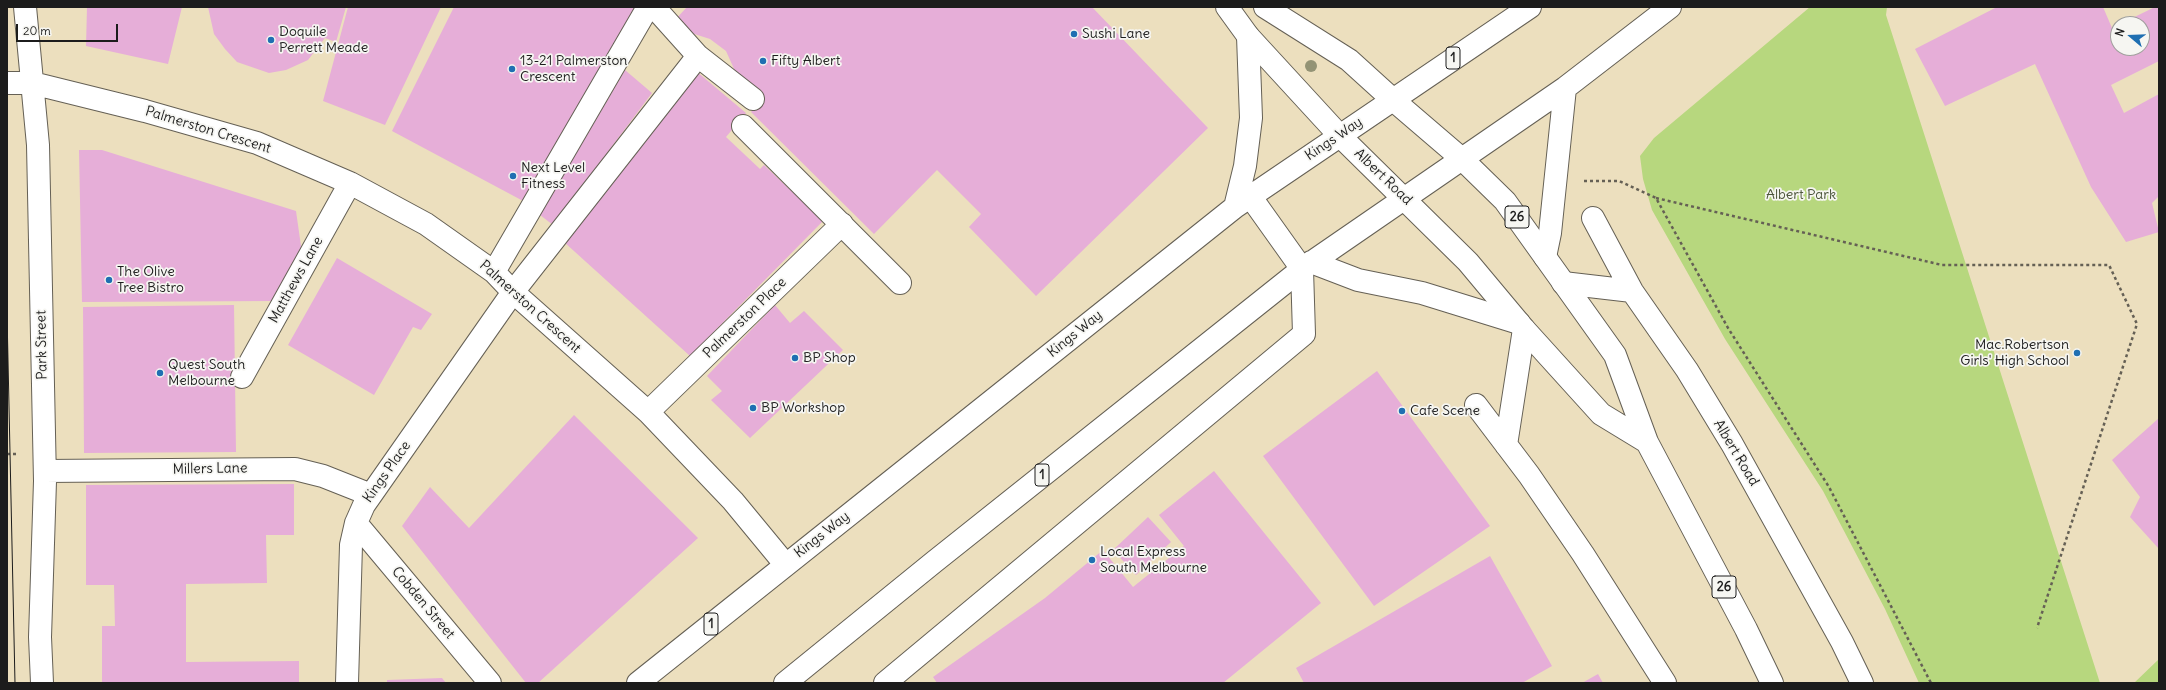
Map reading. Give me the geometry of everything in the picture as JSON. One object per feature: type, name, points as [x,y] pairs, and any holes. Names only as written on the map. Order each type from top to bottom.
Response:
[{"type":"main road","name":"Park Street","points":[[25,7],[38,145],[45,471],[40,637],[42,683]]},
{"type":"main road","points":[[494,272],[648,7]]},
{"type":"main road","points":[[654,7],[698,56],[753,99]]},
{"type":"main road","name":"Albert Road","points":[[1227,7],[1248,36],[1340,135],[1468,262],[1521,326],[1601,414],[1647,442]]},
{"type":"main road","points":[[1265,7],[1349,60],[1462,159]]},
{"type":"main road","name":"Kings Way","points":[[638,683],[785,564],[1243,201],[1530,7]]},
{"type":"main road","name":"1","points":[[784,683],[1306,266],[1565,88],[1670,7]]},
{"type":"main road","points":[[1248,36],[1251,118],[1245,166],[1243,201],[1306,266],[1358,280],[1422,293],[1521,326],[1506,446]]},
{"type":"main road","name":"Kings Place","points":[[347,683],[349,566],[351,546],[356,523],[364,505],[513,292],[698,56]]},
{"type":"main road","name":"Palmerston Crescent","points":[[7,83],[32,83],[145,111],[257,143],[350,183],[426,224],[494,272],[513,292],[648,412],[733,501],[785,564]]},
{"type":"main road","points":[[1545,257],[1550,232],[1565,88]]},
{"type":"main road","points":[[743,126],[900,283]]},
{"type":"main road","name":"26","points":[[1462,159],[1505,201],[1615,355],[1647,442],[1746,629],[1772,683]]},
{"type":"main road","name":"Matthews Lane","points":[[242,377],[350,183]]},
{"type":"main road","name":"Albert Road","points":[[1592,218],[1632,290],[1687,370],[1735,451],[1842,642],[1862,683]]},
{"type":"main road","name":"Palmerston Place","points":[[648,412],[842,224]]},
{"type":"main road","points":[[885,683],[1304,334],[1306,266]]},
{"type":"main road","points":[[1563,283],[1632,290]]},
{"type":"main road","points":[[1476,405],[1583,554],[1664,683]]},
{"type":"main road","name":"Millers Lane","points":[[45,471],[295,469],[313,473],[370,495]]},
{"type":"main road","name":"Cobden Street","points":[[356,523],[490,683]]},
{"type":"path","points":[[1582,181],[1619,181],[1656,198],[1942,265],[2109,266],[2137,324],[2037,628]]},
{"type":"path","points":[[1656,198],[1728,328],[1829,487],[1931,683]]},
{"type":"green space","name":"Albert Park","points":[[1810,7],[1887,7],[1886,15],[2100,683],[1919,683],[1885,609],[1823,491],[1725,339],[1652,210],[1643,179],[1640,156],[1654,138]]},
{"type":"green space","points":[[2159,659],[2159,683],[2134,683]]},
{"type":"building","points":[[87,7],[182,7],[168,64],[86,46]]},
{"type":"building","name":"Doquile Perrett Meade","points":[[208,7],[346,7],[336,42],[325,38],[308,60],[286,70],[269,73],[237,62],[214,34]]},
{"type":"building","points":[[348,7],[441,7],[385,125],[323,101]]},
{"type":"building","name":"13-21 Palmerston Crescent","points":[[454,7],[636,7],[525,202],[392,131]]},
{"type":"building","points":[[687,7],[1092,7],[1208,128],[1036,296],[969,227],[981,214],[937,170],[874,234],[751,112],[762,99],[735,71],[726,51],[710,39],[688,32],[674,21]]},
{"type":"building","points":[[1997,7],[2103,7],[2110,23],[2110,56],[2150,56],[2150,16],[2136,16],[2155,7],[2159,7],[2159,61],[2111,85],[2124,113],[2159,94],[2159,196],[2152,203],[2159,232],[2126,242],[2091,187],[2035,64],[1945,106],[1915,49]]},
{"type":"building","points":[[625,70],[652,93],[553,225],[540,215]]},
{"type":"building","points":[[696,71],[746,113],[726,137],[760,169],[764,165],[823,221],[690,356],[564,242]]},
{"type":"building","points":[[79,150],[102,150],[296,211],[302,253],[274,301],[82,302]]},
{"type":"building","points":[[337,258],[432,314],[421,330],[413,327],[374,395],[288,345]]},
{"type":"building","points":[[234,305],[236,452],[84,453],[83,307]]},
{"type":"building","points":[[775,305],[790,323],[804,311],[843,350],[750,438],[711,400],[722,391],[707,376]]},
{"type":"building","points":[[1377,371],[1490,526],[1374,606],[1263,456]]},
{"type":"building","points":[[574,415],[698,538],[538,683],[526,683],[402,526],[430,487],[469,528]]},
{"type":"building","points":[[2159,418],[2159,549],[2130,517],[2140,497],[2112,460]]},
{"type":"building","points":[[1214,471],[1321,603],[1223,683],[937,683],[933,677],[1045,598],[1103,550],[1133,587],[1184,546],[1159,515]]},
{"type":"building","points":[[294,484],[294,535],[266,535],[267,583],[186,584],[186,662],[299,661],[299,683],[102,683],[102,626],[115,626],[114,585],[86,585],[86,485]]},
{"type":"building","points":[[1148,517],[1171,542],[1136,575],[1113,550]]},
{"type":"building","points":[[1490,556],[1552,666],[1522,683],[1304,683],[1296,668]]},
{"type":"building","points":[[1598,674],[1603,683],[1582,683]]},
{"type":"building","points":[[442,678],[446,683],[387,683],[387,680]]},
{"type":"tram line","points":[[7,314],[15,683]]},
{"type":"place","name":"Sushi Lane","points":[[1074,34]]},
{"type":"place","name":"Doquile Perrett Meade","points":[[271,40]]},
{"type":"place","name":"Fifty Albert","points":[[763,61]]},
{"type":"place","name":"13-21 Palmerston Crescent","points":[[512,69]]},
{"type":"place","name":"Next Level Fitness","points":[[513,176]]},
{"type":"place","name":"The Olive Tree Bistro","points":[[109,280]]},
{"type":"place","name":"Mac.Robertson Girls' High School","points":[[2077,353]]},
{"type":"place","name":"BP Shop","points":[[795,358]]},
{"type":"place","name":"Quest South Melbourne","points":[[160,373]]},
{"type":"place","name":"BP Workshop","points":[[753,408]]},
{"type":"place","name":"Cafe Scene","points":[[1402,411]]},
{"type":"place","name":"Local Express South Melbourne","points":[[1092,560]]}]
